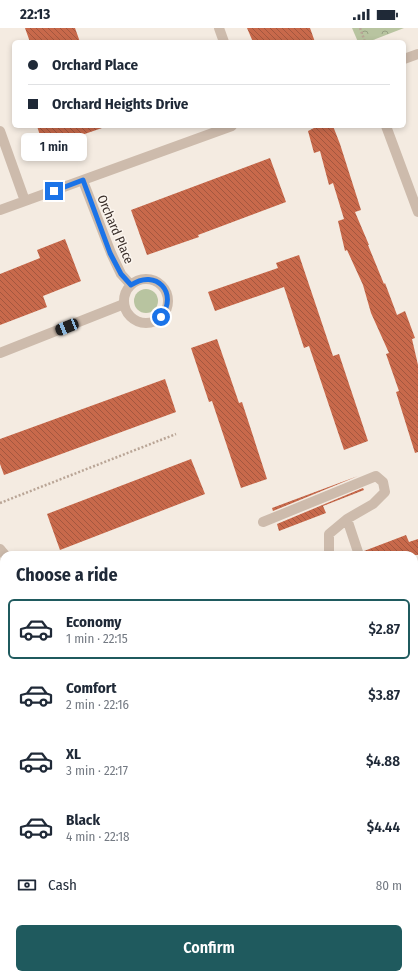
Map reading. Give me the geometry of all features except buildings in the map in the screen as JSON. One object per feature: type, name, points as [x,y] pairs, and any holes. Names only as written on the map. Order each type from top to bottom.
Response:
[{"type":"street","points":[[219,28],[223,40]]},
{"type":"street","points":[[406,58],[418,54]]},
{"type":"street","points":[[0,210],[226,128]]},
{"type":"street","points":[[387,128],[418,212]]},
{"type":"street","points":[[0,131],[25,201]]},
{"type":"street","name":"Orchard Place","points":[[83,180],[110,253],[121,274],[131,285],[137,280],[145,279],[159,283],[165,288],[168,296],[166,310],[161,317],[149,323],[142,323],[130,316],[124,304]]},
{"type":"street","points":[[0,353],[124,304],[124,297],[131,285]]},
{"type":"street","points":[[263,522],[376,476],[383,482],[385,492],[373,504],[347,519],[329,534],[329,551]]},
{"type":"street","points":[[347,519],[358,551]]},
{"type":"path","points":[[360,28],[364,40]]},
{"type":"path","points":[[0,503],[176,434]]},
{"type":"green space","points":[[352,28],[404,28],[373,40],[357,40]]},
{"type":"green space","points":[[146,289],[154,293],[158,301],[154,309],[146,313],[138,309],[134,301],[138,293]]},
{"type":"route","points":[[54,191],[83,180],[110,253],[121,274],[131,285],[137,280],[145,279],[159,283],[165,288],[168,296],[168,303],[166,310],[161,317]]}]
